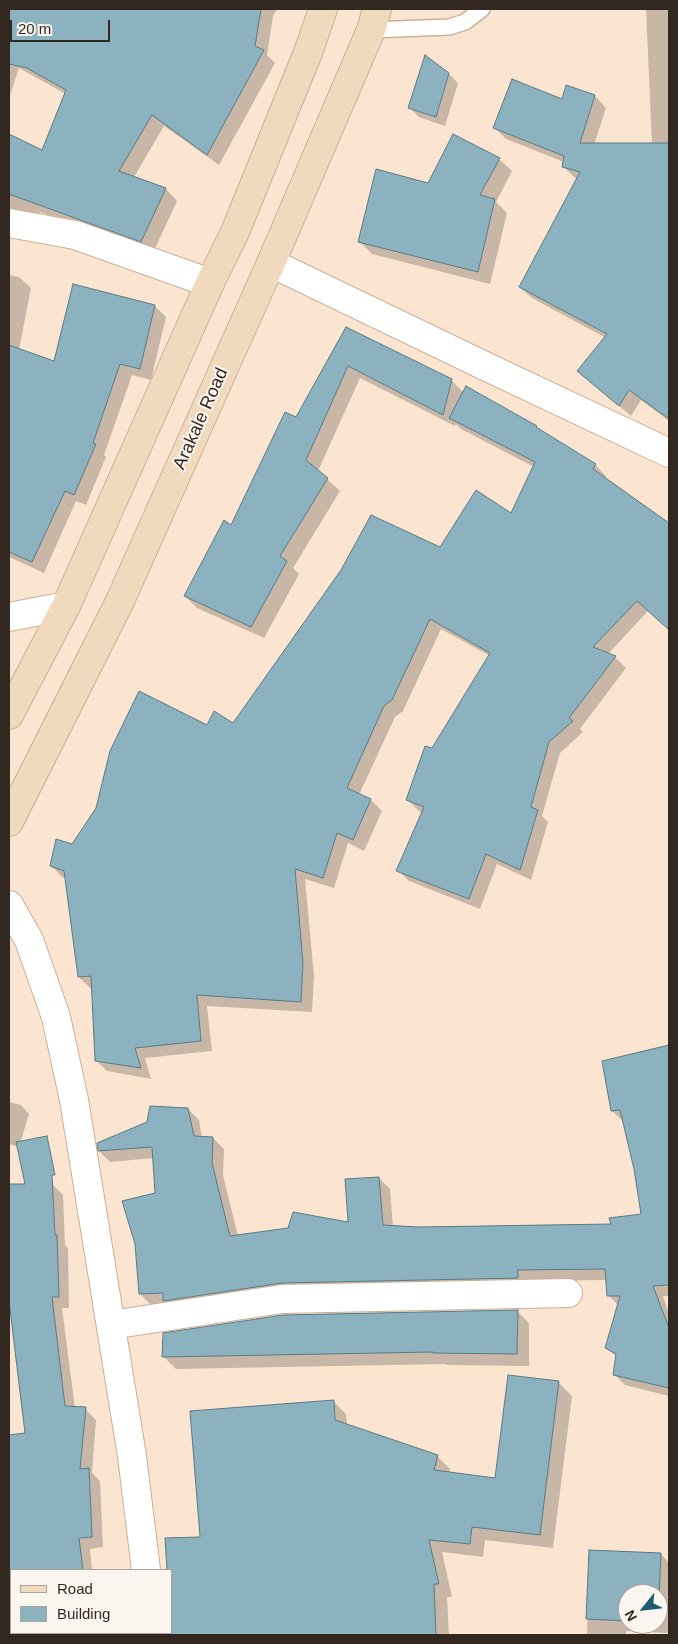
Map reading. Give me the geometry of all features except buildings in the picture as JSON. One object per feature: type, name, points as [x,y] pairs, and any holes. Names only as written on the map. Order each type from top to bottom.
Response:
[{"type":"main road","points":[[9,715],[66,606],[210,283],[235,232],[309,50],[323,9]]},
{"type":"main road","name":"Arakale Road","points":[[9,822],[120,601],[271,263],[374,19]]},
{"type":"street","points":[[9,224],[75,235],[210,283]]},
{"type":"street","points":[[271,263],[669,453]]},
{"type":"street","points":[[9,617],[66,606]]},
{"type":"street","points":[[9,905],[29,940],[56,1017],[74,1100],[132,1456],[146,1569]]},
{"type":"street","points":[[111,1325],[282,1299],[568,1294]]},
{"type":"lane","points":[[374,19],[449,27],[465,22],[482,9]]}]
